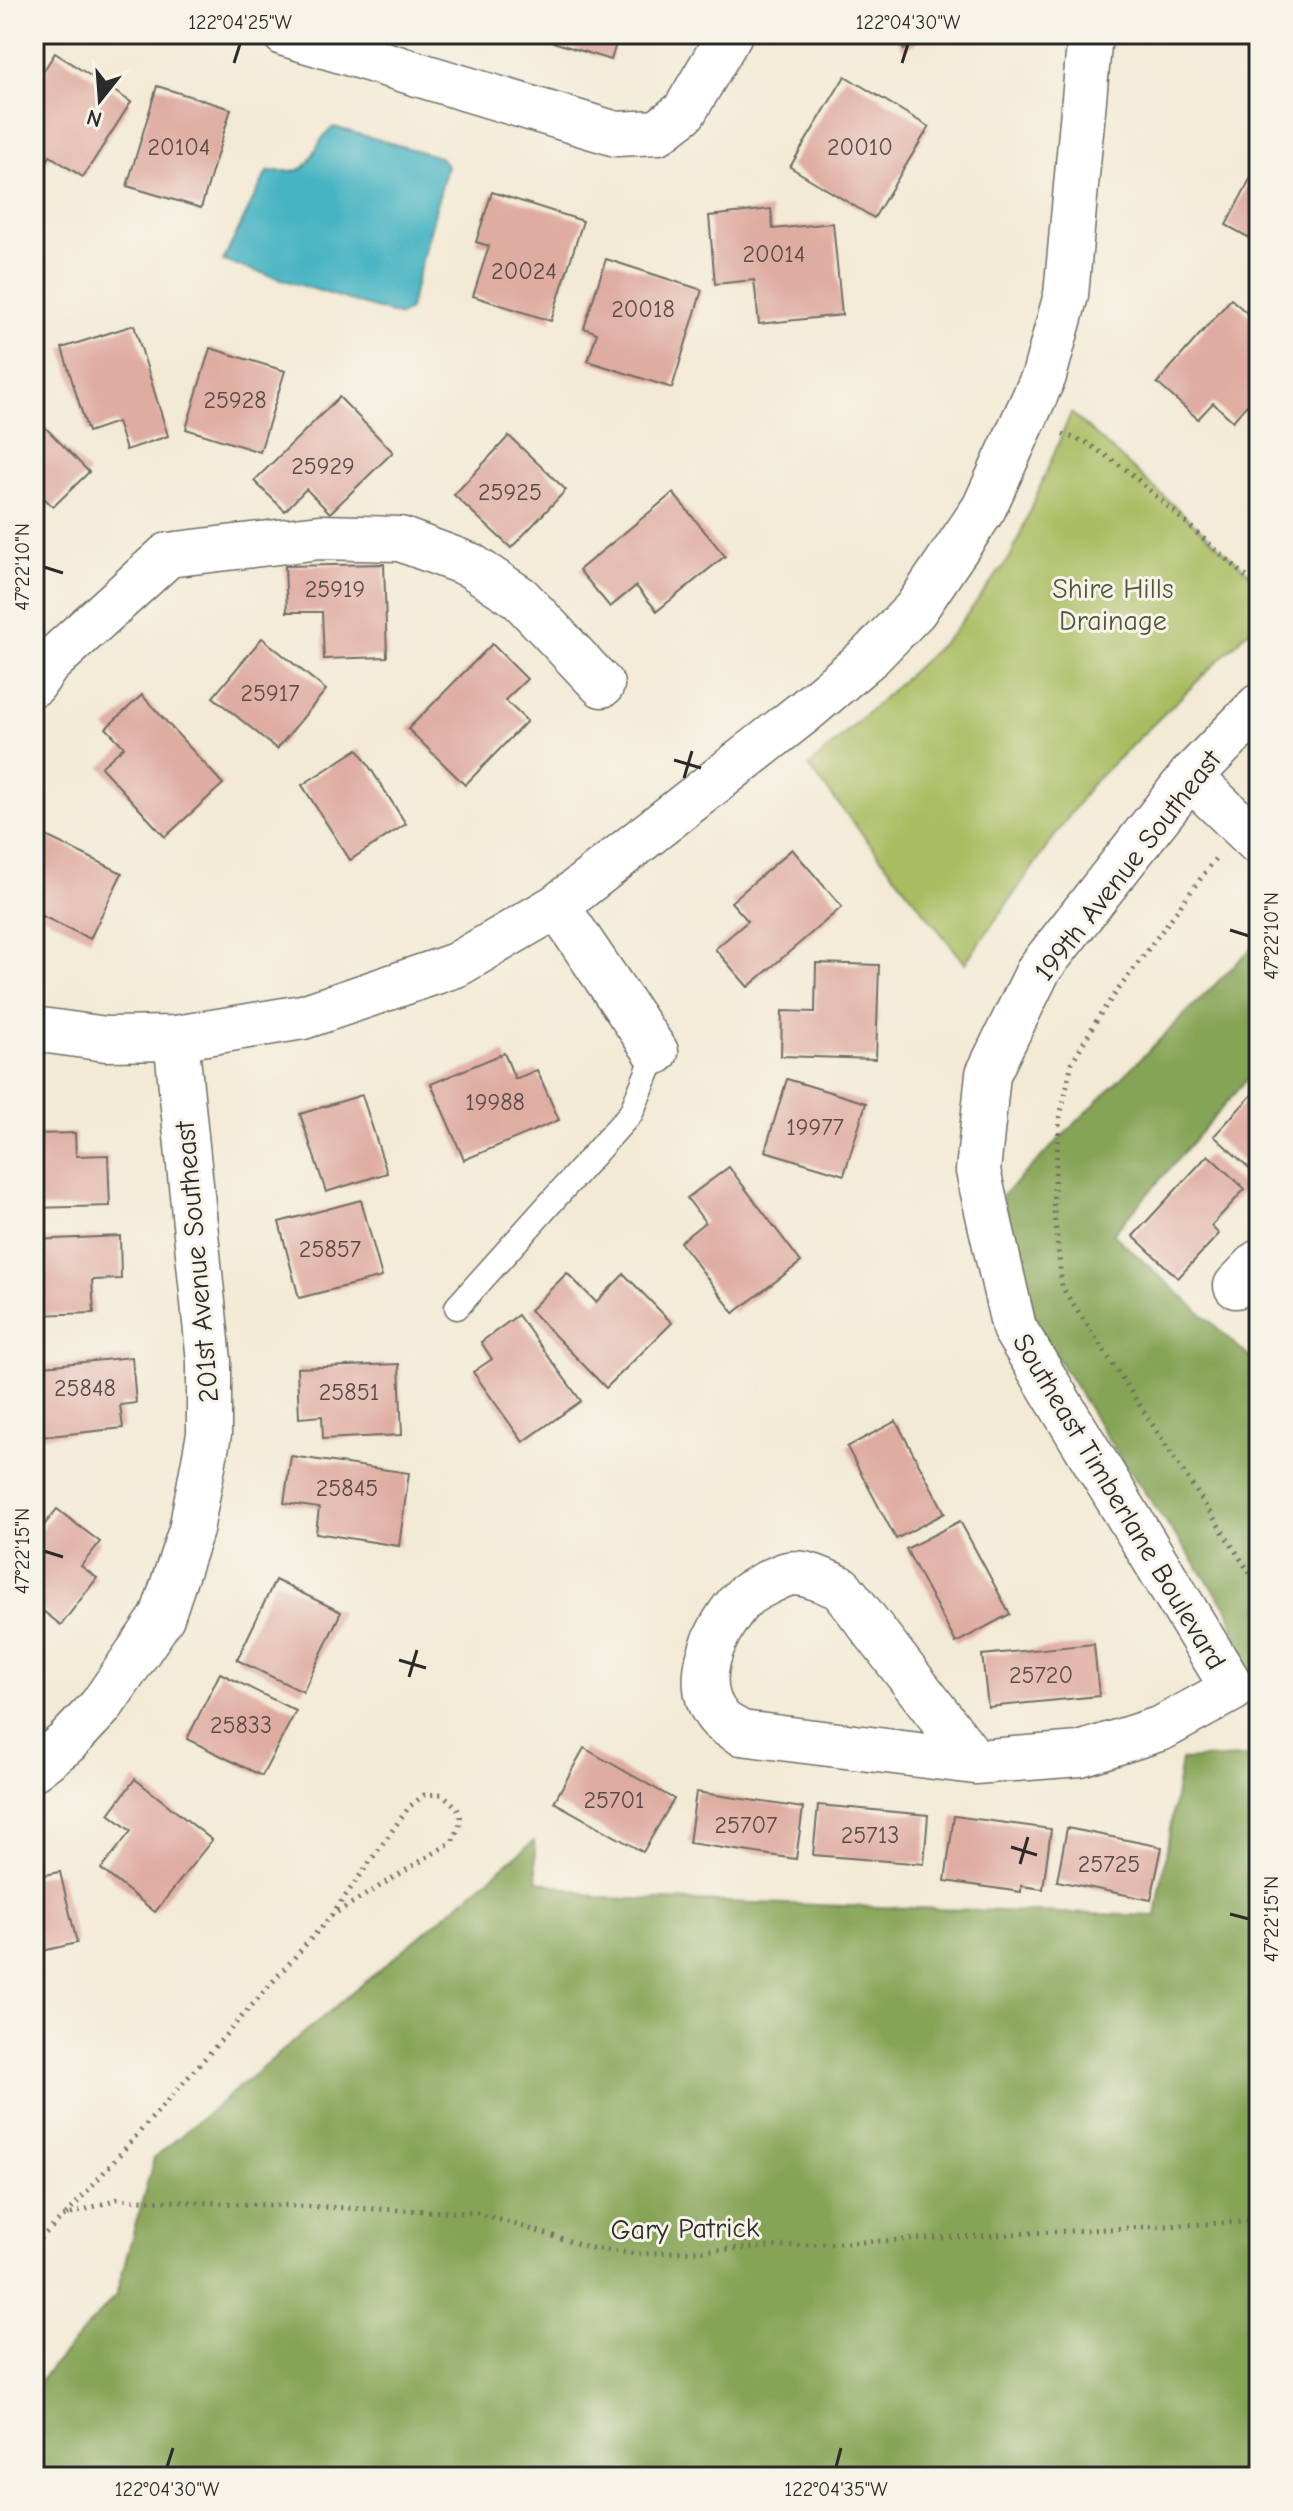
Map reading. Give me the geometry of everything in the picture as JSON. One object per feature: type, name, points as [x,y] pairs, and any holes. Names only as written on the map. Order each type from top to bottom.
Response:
[{"type":"street","points":[[285,34],[616,134],[658,132],[684,112],[730,34]]},
{"type":"street","points":[[34,1029],[106,1039],[176,1038],[303,1017],[456,965],[557,906],[804,712],[870,656],[915,610],[984,508],[1044,376],[1066,295],[1090,34]]},
{"type":"street","points":[[34,684],[48,664],[168,555],[320,537],[400,539],[470,565],[520,598],[602,685]]},
{"type":"street","name":"199th Avenue Southeast","points":[[978,1171],[988,1074],[1039,969],[1190,777],[1259,706]]},
{"type":"street","points":[[1190,777],[1250,834]]},
{"type":"street","points":[[557,906],[656,1052]]},
{"type":"street","name":"201st Avenue Southeast","points":[[34,1768],[66,1743],[101,1706],[162,1617],[191,1530],[209,1434],[209,1361],[176,1038]]},
{"type":"street","name":"Southeast Timberlane Boulevard","points":[[975,1762],[1080,1754],[1162,1728],[1233,1689],[1014,1328],[978,1171]]},
{"type":"street","points":[[789,1574],[811,1576],[841,1588],[975,1762],[741,1733],[721,1720],[710,1703],[708,1693],[706,1682],[710,1653],[721,1627],[746,1595],[789,1574]]},
{"type":"lane","points":[[457,1307],[631,1113],[656,1052]]},
{"type":"path","points":[[1025,419],[1087,443],[1106,454],[1259,588]]},
{"type":"path","points":[[1250,834],[1101,1013],[1072,1062],[1060,1117],[1053,1201],[1062,1287],[1259,1587]]},
{"type":"path","points":[[63,2217],[331,1916],[409,1807],[424,1795],[442,1794],[458,1807],[461,1811],[460,1827],[452,1842],[331,1916]]},
{"type":"path","name":"Gary Patrick","points":[[34,2244],[63,2217],[117,2199],[478,2213],[592,2248],[636,2254],[1259,2221]]},
{"type":"green space","name":"Shire Hills Drainage","points":[[1071,413],[1259,582],[1259,621],[1091,785],[965,963],[809,767],[952,634],[1011,556]]},
{"type":"green space","points":[[1259,941],[1259,1065],[1113,1234],[1259,1366],[1259,1722],[1229,1611],[1116,1452],[1030,1314],[1002,1196]]},
{"type":"green space","points":[[1259,1756],[1259,2477],[34,2477],[34,2387],[116,2295],[154,2158],[534,1841],[537,1880],[601,1898],[1156,1916],[1181,1760]]},
{"type":"water","points":[[334,127],[440,157],[447,166],[409,310],[400,316],[223,261],[267,172],[301,169],[309,162],[323,137]]},
{"type":"building","points":[[527,34],[619,34],[611,60]]},
{"type":"building","points":[[894,34],[928,34],[904,50]]},
{"type":"building","points":[[55,53],[131,102],[83,177],[50,156],[42,169],[34,164],[34,86]]},
{"type":"building","points":[[845,76],[929,127],[874,218],[790,167]]},
{"type":"building","points":[[157,86],[231,109],[201,208],[127,186]]},
{"type":"building","points":[[1259,162],[1259,243],[1226,225]]},
{"type":"building","points":[[492,192],[583,221],[551,321],[473,296],[489,246],[476,242]]},
{"type":"building","points":[[771,209],[773,229],[833,223],[842,315],[759,324],[754,280],[715,284],[709,216]]},
{"type":"building","points":[[606,259],[702,290],[672,388],[588,361],[597,333],[584,328]]},
{"type":"building","points":[[1231,299],[1257,322],[1259,320],[1259,391],[1233,421],[1213,403],[1198,419],[1157,383]]},
{"type":"building","points":[[134,325],[168,436],[126,450],[117,422],[88,432],[62,348]]},
{"type":"building","points":[[210,348],[285,371],[260,452],[186,429]]},
{"type":"building","points":[[339,397],[393,452],[330,513],[306,489],[285,511],[254,481]]},
{"type":"building","points":[[34,416],[89,472],[53,507],[34,488]]},
{"type":"building","points":[[509,436],[566,490],[511,548],[454,495]]},
{"type":"building","points":[[673,493],[725,556],[657,611],[636,586],[610,607],[579,570]]},
{"type":"building","points":[[384,564],[387,657],[324,659],[322,612],[287,612],[285,566]]},
{"type":"building","points":[[262,638],[326,690],[277,749],[213,697]]},
{"type":"building","points":[[492,644],[527,679],[505,700],[527,721],[465,785],[408,729]]},
{"type":"building","points":[[142,695],[223,784],[165,837],[101,767],[124,747],[106,728]]},
{"type":"building","points":[[358,749],[406,824],[350,860],[302,785]]},
{"type":"building","points":[[42,834],[122,873],[90,939],[34,912],[34,851]]},
{"type":"building","points":[[792,849],[842,907],[748,987],[715,949],[748,921],[731,902]]},
{"type":"building","points":[[816,963],[879,965],[876,1059],[781,1056],[782,1011],[815,1012]]},
{"type":"building","points":[[504,1053],[515,1079],[537,1070],[559,1120],[464,1160],[431,1084]]},
{"type":"building","points":[[787,1079],[866,1103],[844,1175],[765,1151]]},
{"type":"building","points":[[1259,1087],[1259,1177],[1214,1136]]},
{"type":"building","points":[[362,1095],[387,1173],[326,1192],[300,1114]]},
{"type":"building","points":[[75,1133],[76,1156],[108,1155],[110,1206],[34,1208],[34,1134]]},
{"type":"building","points":[[1208,1155],[1245,1189],[1211,1226],[1219,1234],[1178,1278],[1133,1236]]},
{"type":"building","points":[[729,1167],[801,1262],[734,1313],[680,1242],[705,1222],[687,1198]]},
{"type":"building","points":[[361,1200],[382,1277],[299,1298],[279,1222]]},
{"type":"building","points":[[120,1236],[121,1279],[92,1280],[94,1313],[34,1315],[34,1240]]},
{"type":"building","points":[[567,1273],[596,1302],[624,1274],[672,1323],[606,1388],[530,1310]]},
{"type":"building","points":[[518,1315],[581,1401],[523,1442],[473,1372],[492,1359],[481,1342]]},
{"type":"building","points":[[132,1357],[136,1403],[120,1405],[123,1428],[41,1437],[34,1367]]},
{"type":"building","points":[[399,1364],[402,1435],[323,1439],[322,1416],[299,1418],[297,1368]]},
{"type":"building","points":[[896,1421],[945,1513],[896,1539],[847,1447]]},
{"type":"building","points":[[291,1456],[409,1473],[399,1546],[316,1533],[319,1508],[284,1503]]},
{"type":"building","points":[[57,1509],[100,1542],[81,1566],[97,1578],[61,1625],[34,1604],[34,1538]]},
{"type":"building","points":[[960,1521],[1010,1614],[956,1643],[906,1549]]},
{"type":"building","points":[[275,1580],[341,1612],[303,1692],[237,1660]]},
{"type":"building","points":[[1094,1644],[1099,1696],[988,1707],[982,1655]]},
{"type":"building","points":[[220,1673],[296,1711],[262,1776],[187,1739]]},
{"type":"building","points":[[584,1748],[674,1799],[643,1852],[554,1802]]},
{"type":"building","points":[[135,1779],[212,1840],[155,1912],[101,1869],[131,1831],[109,1814]]},
{"type":"building","points":[[696,1792],[803,1808],[796,1859],[689,1843]]},
{"type":"building","points":[[818,1805],[928,1815],[924,1864],[813,1855]]},
{"type":"building","points":[[954,1816],[1051,1829],[1043,1889],[1021,1886],[1021,1892],[945,1881]]},
{"type":"building","points":[[1067,1828],[1162,1847],[1151,1900],[1057,1881]]},
{"type":"building","points":[[60,1872],[77,1943],[34,1953],[34,1877]]}]
